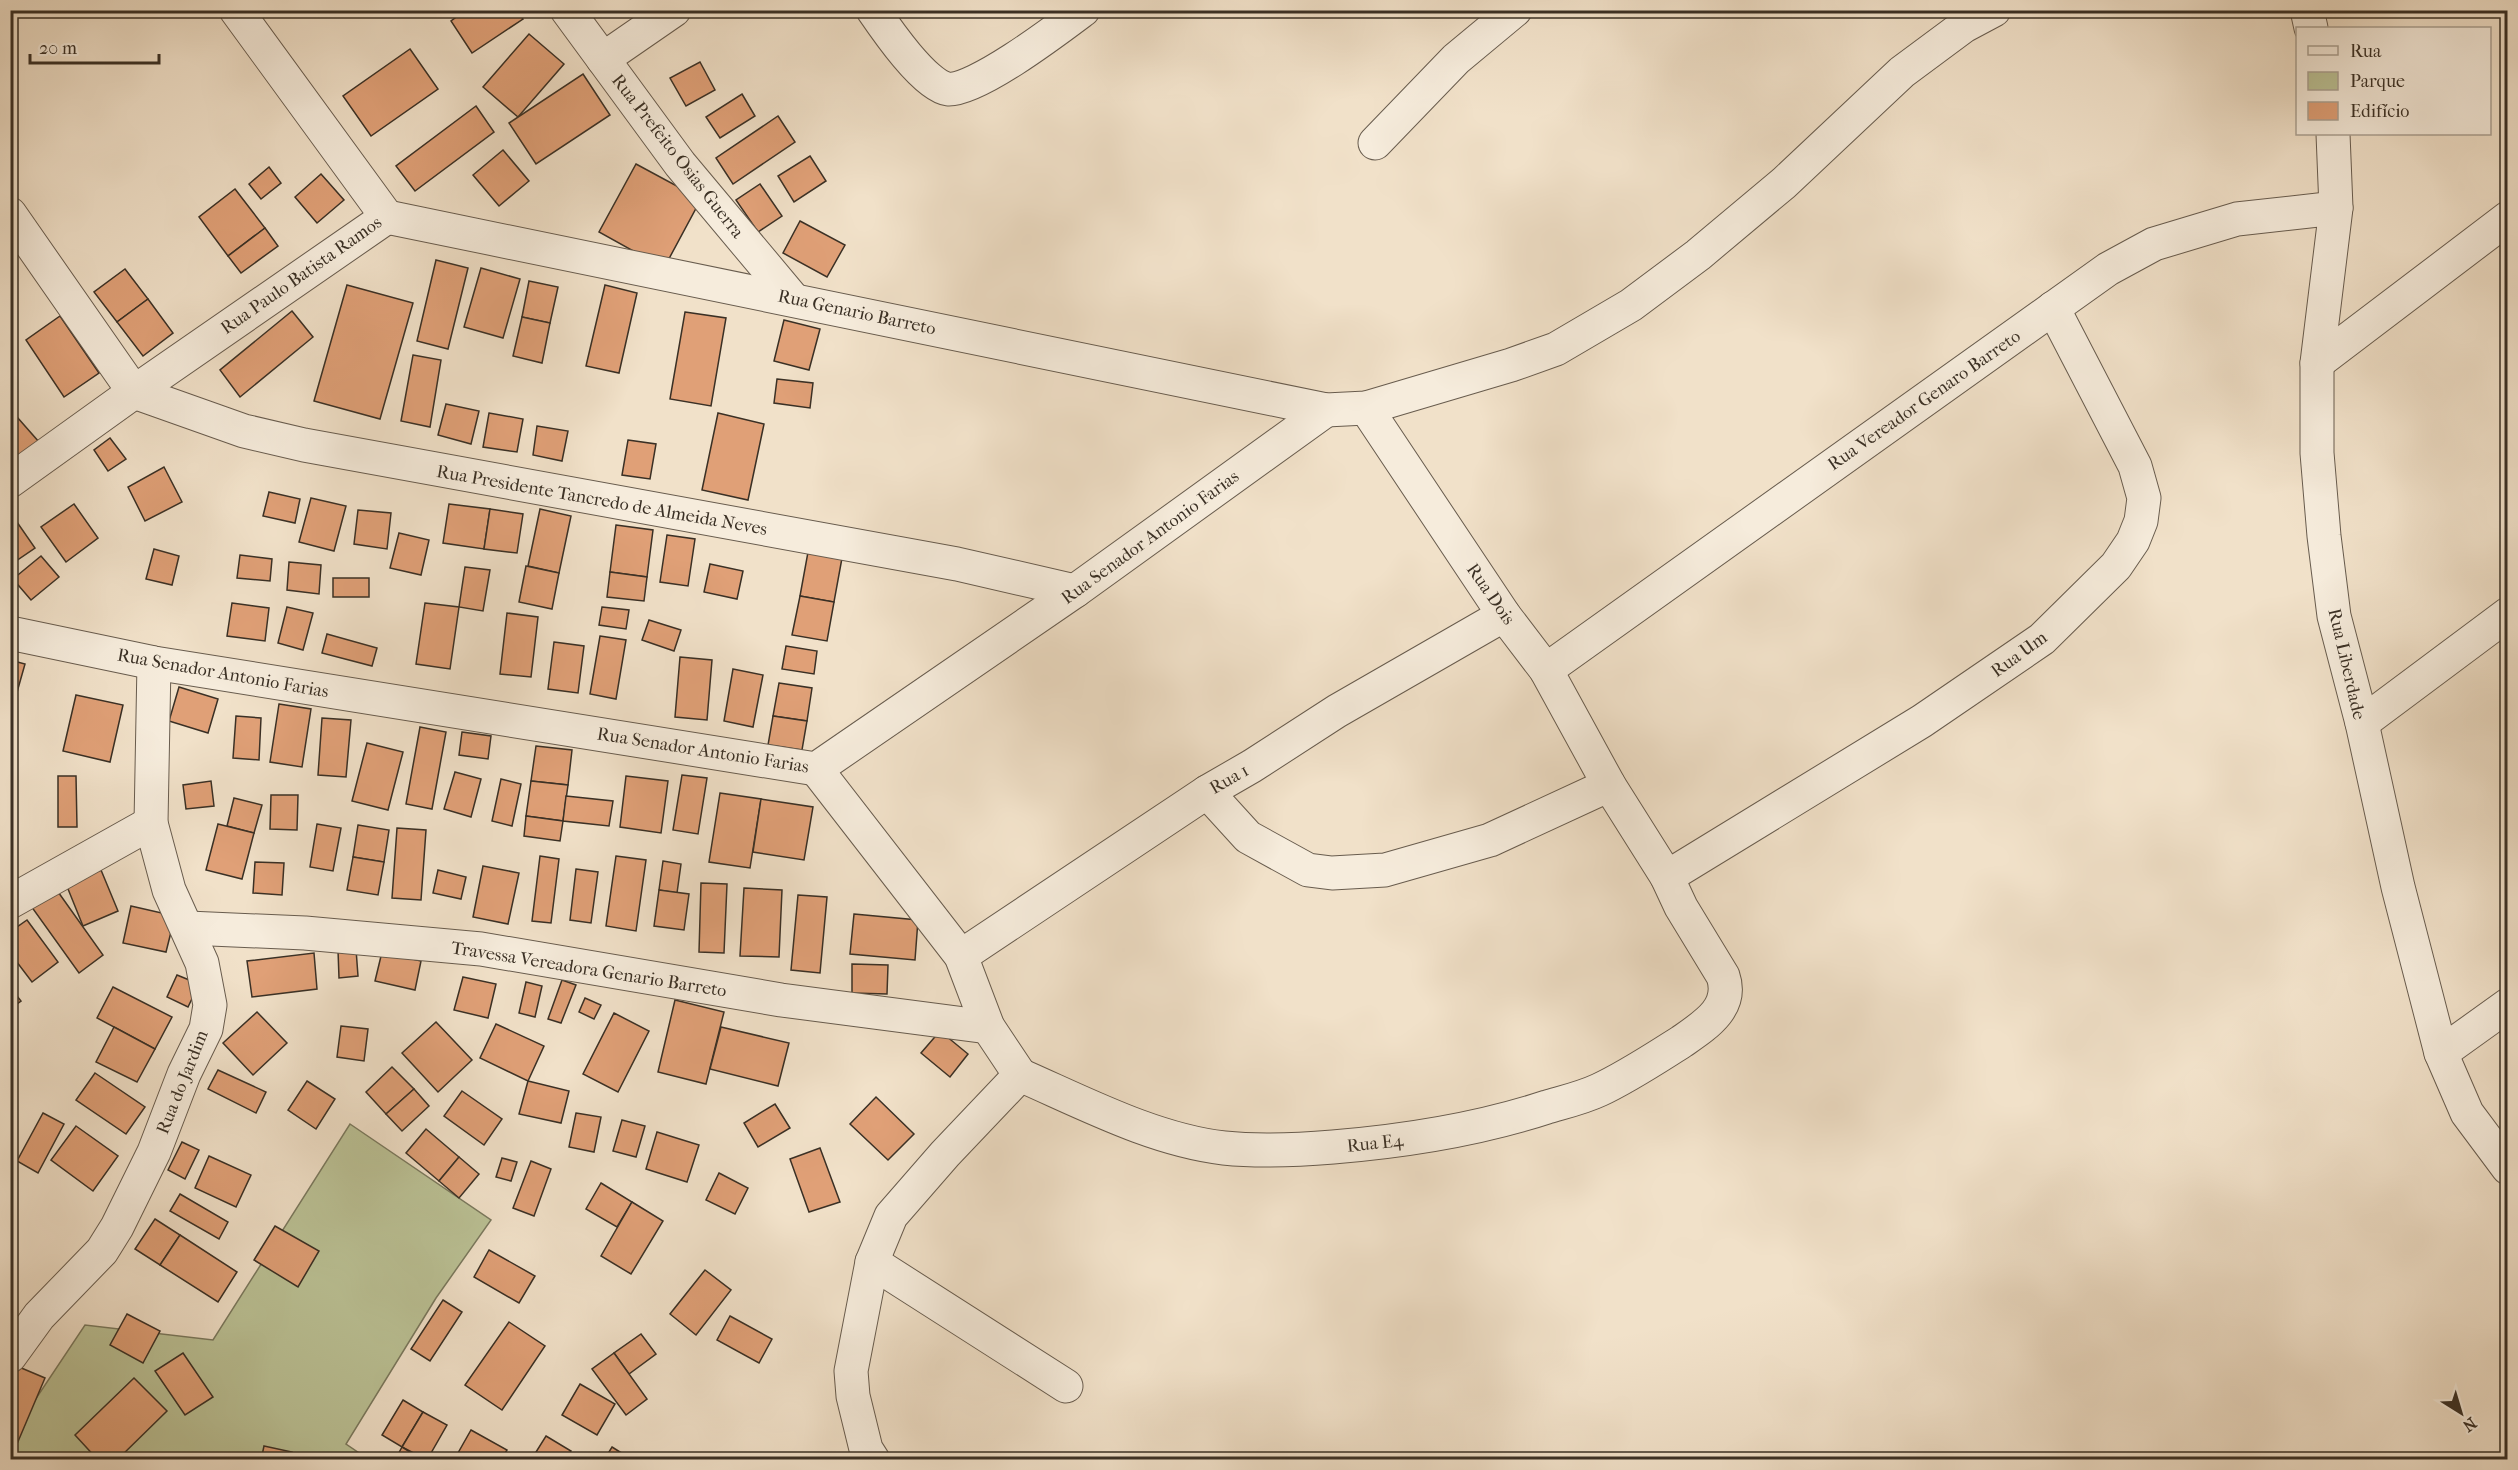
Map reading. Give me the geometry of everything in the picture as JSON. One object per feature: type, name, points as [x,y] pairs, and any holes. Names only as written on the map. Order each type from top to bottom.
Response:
[{"type":"street","name":"Rua Paulo Batista Ramos","points":[[10,481],[387,217],[236,10]]},
{"type":"street","name":"Rua Prefeito Osias Guerra","points":[[567,10],[680,164],[793,299]]},
{"type":"street","points":[[603,59],[674,10]]},
{"type":"street","points":[[873,10],[900,49],[936,84],[949,89],[969,84],[1002,66],[1083,10]]},
{"type":"street","points":[[1375,144],[1456,59],[1515,10]]},
{"type":"street","points":[[1326,410],[1366,408],[1556,350],[1631,305],[1698,255],[1784,183],[1902,72],[1964,26],[1994,10]]},
{"type":"street","points":[[2307,10],[2311,27]]},
{"type":"street","name":"Rua Liberdade","points":[[2333,135],[2336,208],[2317,363],[2317,453],[2334,616],[2362,723],[2398,887],[2441,1053],[2467,1113],[2508,1168]]},
{"type":"street","name":"Rua Vereador Genaro Barreto","points":[[1546,670],[2108,268],[2154,244],[2237,219],[2336,208]]},
{"type":"street","points":[[10,214],[134,392]]},
{"type":"street","name":"Rua Genario Barreto","points":[[387,217],[1326,410]]},
{"type":"street","points":[[2317,363],[2508,218]]},
{"type":"street","name":"Rua Um","points":[[1667,878],[1922,722],[2042,639],[2116,566],[2133,541],[2141,521],[2144,498],[2135,466],[2053,308]]},
{"type":"street","name":"Rua Presidente Tancredo de Almeida Neves","points":[[134,392],[244,431],[304,445],[957,564],[1075,591]]},
{"type":"street","name":"Rua Dois","points":[[1366,408],[1504,615],[1546,670],[1609,785],[1667,878],[1687,918],[1723,976],[1727,987],[1726,998],[1714,1015]]},
{"type":"street","name":"Rua Senador Antonio Farias","points":[[10,633],[154,663],[816,769],[1075,591],[1326,410]]},
{"type":"street","points":[[2362,723],[2508,614]]},
{"type":"street","name":"Rua 1","points":[[961,956],[1207,792],[1337,711],[1504,615]]},
{"type":"street","name":"Rua do Jardim","points":[[10,1356],[39,1316],[102,1251],[117,1227],[154,1152],[184,1074],[206,1029],[210,1005],[202,963],[170,890],[150,823],[154,663]]},
{"type":"street","points":[[816,769],[961,956],[988,1027],[1020,1075],[945,1154],[891,1216],[872,1262],[851,1371],[853,1396],[866,1449],[873,1460]]},
{"type":"street","points":[[1207,792],[1248,837],[1308,870],[1332,873],[1386,870],[1490,840],[1609,785]]},
{"type":"street","points":[[10,902],[150,823]]},
{"type":"street","name":"Travessa Vereadora Genario Barreto","points":[[188,928],[305,933],[481,949],[780,1000],[988,1027]]},
{"type":"street","points":[[2441,1053],[2508,1005]]},
{"type":"street","name":"Rua E4","points":[[1020,1075],[1154,1131],[1223,1148],[1279,1151],[1385,1143],[1467,1129],[1520,1116],[1597,1091],[1652,1061],[1702,1027],[1714,1015]]},
{"type":"street","points":[[872,1262],[1066,1386]]},
{"type":"green space","points":[[350,1124],[491,1220],[436,1298],[346,1444],[368,1459],[11,1460],[11,1436],[85,1325],[213,1340]]},
{"type":"building","points":[[466,10],[517,10],[523,19],[472,53],[451,21]]},
{"type":"building","points":[[529,34],[564,64],[518,117],[483,87]]},
{"type":"building","points":[[410,49],[438,89],[371,136],[343,96]]},
{"type":"building","points":[[700,62],[715,90],[686,106],[670,78]]},
{"type":"building","points":[[583,74],[610,115],[536,164],[509,123]]},
{"type":"building","points":[[742,94],[755,116],[720,138],[706,117]]},
{"type":"building","points":[[476,106],[494,132],[415,191],[396,166]]},
{"type":"building","points":[[778,116],[795,142],[733,184],[716,158]]},
{"type":"building","points":[[503,150],[529,181],[499,206],[473,175]]},
{"type":"building","points":[[810,156],[826,181],[794,202],[778,176]]},
{"type":"building","points":[[636,164],[701,199],[664,268],[599,232]]},
{"type":"building","points":[[269,167],[281,183],[261,199],[249,184]]},
{"type":"building","points":[[321,174],[344,200],[317,223],[295,197]]},
{"type":"building","points":[[760,184],[782,216],[758,232],[736,200]]},
{"type":"building","points":[[235,189],[265,228],[228,256],[199,217]]},
{"type":"building","points":[[800,221],[845,245],[827,277],[783,253]]},
{"type":"building","points":[[265,228],[278,246],[241,273],[228,256]]},
{"type":"building","points":[[436,260],[468,268],[448,349],[417,341]]},
{"type":"building","points":[[481,268],[520,279],[503,338],[464,327]]},
{"type":"building","points":[[125,269],[148,299],[117,322],[94,292]]},
{"type":"building","points":[[529,281],[558,287],[550,323],[522,317]]},
{"type":"building","points":[[347,285],[413,303],[380,419],[314,401]]},
{"type":"building","points":[[605,285],[637,293],[619,373],[586,366]]},
{"type":"building","points":[[148,299],[173,333],[143,356],[117,322]]},
{"type":"building","points":[[292,311],[313,337],[240,397],[220,370]]},
{"type":"building","points":[[685,312],[726,318],[711,406],[670,399]]},
{"type":"building","points":[[60,316],[99,373],[64,397],[26,340]]},
{"type":"building","points":[[522,317],[550,323],[542,363],[513,356]]},
{"type":"building","points":[[784,320],[820,329],[809,370],[774,361]]},
{"type":"building","points":[[413,355],[441,360],[430,427],[401,421]]},
{"type":"building","points":[[777,379],[813,383],[810,408],[774,403]]},
{"type":"building","points":[[446,404],[479,411],[471,444],[438,435]]},
{"type":"building","points":[[10,409],[39,442],[10,466]]},
{"type":"building","points":[[489,413],[523,419],[517,452],[483,447]]},
{"type":"building","points":[[718,413],[764,424],[748,500],[702,490]]},
{"type":"building","points":[[537,426],[568,431],[562,461],[533,455]]},
{"type":"building","points":[[110,438],[126,459],[108,471],[94,450]]},
{"type":"building","points":[[628,440],[656,444],[650,479],[622,475]]},
{"type":"building","points":[[164,467],[182,502],[145,521],[128,487]]},
{"type":"building","points":[[269,492],[300,499],[295,523],[263,516]]},
{"type":"building","points":[[311,498],[346,506],[334,551],[299,542]]},
{"type":"building","points":[[74,504],[98,538],[66,562],[41,527]]},
{"type":"building","points":[[449,504],[490,509],[484,549],[443,543]]},
{"type":"building","points":[[490,509],[523,514],[517,553],[484,549]]},
{"type":"building","points":[[540,509],[571,516],[559,573],[528,566]]},
{"type":"building","points":[[358,510],[391,513],[387,549],[354,544]]},
{"type":"building","points":[[10,512],[35,548],[10,565]]},
{"type":"building","points":[[616,525],[653,530],[647,577],[610,572]]},
{"type":"building","points":[[399,533],[429,540],[421,575],[390,568]]},
{"type":"building","points":[[667,535],[695,539],[688,586],[660,582]]},
{"type":"building","points":[[154,549],[179,556],[172,585],[146,579]]},
{"type":"building","points":[[808,552],[842,558],[834,602],[800,596]]},
{"type":"building","points":[[240,555],[272,559],[270,581],[237,578]]},
{"type":"building","points":[[41,556],[59,577],[31,600],[13,579]]},
{"type":"building","points":[[289,562],[321,565],[319,594],[287,590]]},
{"type":"building","points":[[710,564],[743,571],[737,599],[704,592]]},
{"type":"building","points":[[526,566],[559,573],[552,609],[519,602]]},
{"type":"building","points":[[465,567],[490,570],[483,611],[459,607]]},
{"type":"building","points":[[610,572],[647,577],[644,601],[607,597]]},
{"type":"building","points":[[333,578],[369,578],[369,597],[333,597]]},
{"type":"building","points":[[800,596],[834,602],[827,641],[792,635]]},
{"type":"building","points":[[232,603],[269,608],[265,641],[227,636]]},
{"type":"building","points":[[425,603],[459,607],[450,669],[416,664]]},
{"type":"building","points":[[287,607],[313,613],[303,650],[278,643]]},
{"type":"building","points":[[602,607],[629,610],[626,629],[599,625]]},
{"type":"building","points":[[507,613],[538,617],[531,677],[500,674]]},
{"type":"building","points":[[649,620],[681,630],[674,651],[642,640]]},
{"type":"building","points":[[327,634],[377,648],[372,666],[322,653]]},
{"type":"building","points":[[600,636],[626,640],[616,699],[590,694]]},
{"type":"building","points":[[554,642],[584,646],[578,693],[548,689]]},
{"type":"building","points":[[786,646],[817,651],[814,674],[782,669]]},
{"type":"building","points":[[680,657],[712,660],[707,720],[675,717]]},
{"type":"building","points":[[10,660],[25,664],[10,717]]},
{"type":"building","points":[[733,669],[763,675],[753,727],[724,721]]},
{"type":"building","points":[[779,683],[812,688],[807,721],[773,716]]},
{"type":"building","points":[[179,687],[218,699],[208,733],[169,721]]},
{"type":"building","points":[[76,695],[123,705],[110,762],[63,751]]},
{"type":"building","points":[[279,704],[311,709],[302,767],[270,762]]},
{"type":"building","points":[[236,716],[261,718],[259,760],[233,758]]},
{"type":"building","points":[[773,716],[807,721],[802,750],[768,745]]},
{"type":"building","points":[[322,718],[351,720],[346,777],[318,775]]},
{"type":"building","points":[[420,727],[446,732],[432,809],[406,804]]},
{"type":"building","points":[[462,732],[491,736],[488,759],[459,755]]},
{"type":"building","points":[[367,743],[403,752],[388,810],[352,801]]},
{"type":"building","points":[[536,746],[572,750],[568,785],[531,781]]},
{"type":"building","points":[[455,772],[481,779],[471,817],[444,809]]},
{"type":"building","points":[[682,775],[707,778],[698,834],[673,830]]},
{"type":"building","points":[[58,776],[76,776],[77,827],[58,827]]},
{"type":"building","points":[[626,776],[668,781],[661,833],[620,827]]},
{"type":"building","points":[[501,779],[521,784],[512,826],[492,821]]},
{"type":"building","points":[[211,781],[214,806],[186,809],[183,785]]},
{"type":"building","points":[[531,781],[568,785],[563,821],[526,816]]},
{"type":"building","points":[[720,793],[761,799],[750,868],[709,862]]},
{"type":"building","points":[[271,795],[298,795],[297,830],[270,829]]},
{"type":"building","points":[[566,796],[613,801],[609,826],[563,821]]},
{"type":"building","points":[[234,798],[262,805],[254,833],[227,826]]},
{"type":"building","points":[[761,799],[813,807],[804,860],[753,852]]},
{"type":"building","points":[[526,816],[563,821],[560,841],[524,836]]},
{"type":"building","points":[[218,824],[254,833],[242,879],[206,870]]},
{"type":"building","points":[[317,824],[341,828],[333,871],[310,867]]},
{"type":"building","points":[[358,825],[389,830],[384,862],[353,857]]},
{"type":"building","points":[[397,828],[426,830],[421,900],[392,898]]},
{"type":"building","points":[[540,856],[559,859],[551,923],[532,921]]},
{"type":"building","points":[[616,856],[646,860],[636,931],[606,926]]},
{"type":"building","points":[[353,857],[384,862],[378,895],[347,890]]},
{"type":"building","points":[[663,861],[681,864],[677,893],[659,890]]},
{"type":"building","points":[[255,862],[284,863],[282,895],[253,893]]},
{"type":"building","points":[[483,866],[519,873],[508,924],[473,917]]},
{"type":"building","points":[[576,869],[598,872],[591,923],[570,920]]},
{"type":"building","points":[[101,870],[118,911],[83,926],[66,884]]},
{"type":"building","points":[[438,870],[466,877],[461,899],[433,893]]},
{"type":"building","points":[[701,883],[727,884],[724,953],[699,952]]},
{"type":"building","points":[[744,888],[782,890],[779,957],[740,956]]},
{"type":"building","points":[[56,889],[103,955],[79,973],[31,906]]},
{"type":"building","points":[[659,890],[689,894],[684,930],[654,926]]},
{"type":"building","points":[[798,895],[827,897],[820,973],[791,970]]},
{"type":"building","points":[[131,906],[175,916],[166,952],[123,943]]},
{"type":"building","points":[[854,914],[918,920],[915,960],[850,954]]},
{"type":"building","points":[[27,920],[58,962],[32,982],[10,953],[10,932]]},
{"type":"building","points":[[356,949],[358,976],[339,978],[338,950]]},
{"type":"building","points":[[382,952],[421,961],[415,990],[375,981]]},
{"type":"building","points":[[314,953],[317,989],[252,997],[247,961]]},
{"type":"building","points":[[852,964],[888,965],[887,994],[852,993]]},
{"type":"building","points":[[177,975],[199,984],[188,1007],[167,997]]},
{"type":"building","points":[[463,977],[496,984],[488,1018],[454,1010]]},
{"type":"building","points":[[562,980],[576,985],[561,1023],[548,1019]]},
{"type":"building","points":[[526,982],[542,986],[535,1017],[519,1013]]},
{"type":"building","points":[[10,987],[21,1001],[10,1009]]},
{"type":"building","points":[[113,987],[172,1017],[155,1049],[97,1018]]},
{"type":"building","points":[[585,998],[601,1005],[594,1019],[579,1012]]},
{"type":"building","points":[[675,1000],[724,1012],[706,1084],[658,1072]]},
{"type":"building","points":[[257,1012],[287,1043],[253,1075],[223,1043]]},
{"type":"building","points":[[614,1013],[649,1031],[618,1092],[583,1074]]},
{"type":"building","points":[[436,1022],[472,1060],[438,1092],[402,1053]]},
{"type":"building","points":[[496,1024],[544,1046],[528,1081],[480,1058]]},
{"type":"building","points":[[341,1026],[368,1029],[364,1061],[337,1057]]},
{"type":"building","points":[[114,1027],[155,1049],[137,1082],[96,1062]]},
{"type":"building","points":[[721,1027],[789,1043],[778,1086],[710,1069]]},
{"type":"building","points":[[940,1031],[968,1054],[950,1077],[921,1053]]},
{"type":"building","points":[[392,1067],[414,1089],[386,1114],[366,1092]]},
{"type":"building","points":[[218,1070],[266,1092],[256,1113],[208,1089]]},
{"type":"building","points":[[95,1073],[145,1107],[126,1134],[76,1100]]},
{"type":"building","points":[[307,1081],[335,1099],[316,1129],[288,1110]]},
{"type":"building","points":[[528,1081],[569,1091],[561,1123],[519,1114]]},
{"type":"building","points":[[414,1089],[429,1106],[402,1131],[386,1114]]},
{"type":"building","points":[[462,1091],[502,1119],[484,1145],[444,1116]]},
{"type":"building","points":[[876,1097],[914,1134],[888,1160],[850,1124]]},
{"type":"building","points":[[775,1104],[790,1128],[758,1147],[744,1123]]},
{"type":"building","points":[[43,1113],[64,1124],[38,1173],[17,1161]]},
{"type":"building","points":[[576,1113],[601,1117],[594,1152],[569,1147]]},
{"type":"building","points":[[622,1120],[645,1126],[636,1157],[613,1151]]},
{"type":"building","points":[[76,1126],[118,1156],[93,1191],[51,1160]]},
{"type":"building","points":[[426,1129],[459,1157],[439,1181],[406,1153]]},
{"type":"building","points":[[657,1132],[699,1145],[687,1182],[646,1169]]},
{"type":"building","points":[[182,1142],[199,1150],[185,1179],[168,1170]]},
{"type":"building","points":[[820,1148],[840,1202],[809,1212],[790,1159]]},
{"type":"building","points":[[209,1156],[251,1175],[236,1207],[195,1188]]},
{"type":"building","points":[[459,1157],[479,1174],[459,1198],[439,1181]]},
{"type":"building","points":[[502,1158],[517,1162],[511,1181],[496,1177]]},
{"type":"building","points":[[531,1161],[551,1169],[534,1216],[513,1208]]},
{"type":"building","points":[[719,1173],[748,1188],[735,1214],[706,1200]]},
{"type":"building","points":[[601,1183],[632,1202],[617,1227],[586,1209]]},
{"type":"building","points":[[180,1194],[228,1222],[219,1239],[170,1211]]},
{"type":"building","points":[[632,1202],[663,1221],[631,1274],[601,1256]]},
{"type":"building","points":[[155,1219],[180,1235],[160,1265],[135,1249]]},
{"type":"building","points":[[275,1226],[319,1251],[298,1287],[254,1260]]},
{"type":"building","points":[[180,1235],[237,1272],[218,1302],[160,1265]]},
{"type":"building","points":[[489,1250],[535,1276],[519,1303],[474,1277]]},
{"type":"building","points":[[705,1270],[731,1290],[696,1335],[670,1314]]},
{"type":"building","points":[[443,1300],[462,1312],[430,1361],[411,1349]]},
{"type":"building","points":[[127,1314],[160,1331],[143,1363],[110,1345]]},
{"type":"building","points":[[730,1316],[772,1339],[759,1363],[717,1340]]},
{"type":"building","points":[[509,1322],[545,1346],[502,1410],[465,1385]]},
{"type":"building","points":[[641,1334],[656,1354],[629,1374],[614,1353]]},
{"type":"building","points":[[183,1353],[213,1397],[185,1415],[155,1371]]},
{"type":"building","points":[[614,1353],[647,1399],[626,1415],[592,1369]]},
{"type":"building","points":[[19,1367],[45,1378],[14,1451],[10,1449],[10,1388]]},
{"type":"building","points":[[134,1378],[167,1411],[117,1460],[98,1460],[75,1435]]},
{"type":"building","points":[[580,1384],[615,1404],[597,1435],[562,1415]]},
{"type":"building","points":[[403,1400],[423,1412],[402,1447],[382,1435]]},
{"type":"building","points":[[423,1412],[447,1425],[427,1460],[402,1447]]},
{"type":"building","points":[[471,1430],[507,1450],[501,1460],[454,1460]]},
{"type":"building","points":[[546,1436],[571,1451],[565,1460],[531,1460]]},
{"type":"building","points":[[264,1446],[292,1452],[290,1460],[261,1460]]},
{"type":"building","points":[[402,1447],[423,1460],[395,1460]]},
{"type":"building","points":[[612,1447],[628,1457],[626,1460],[604,1460]]}]
